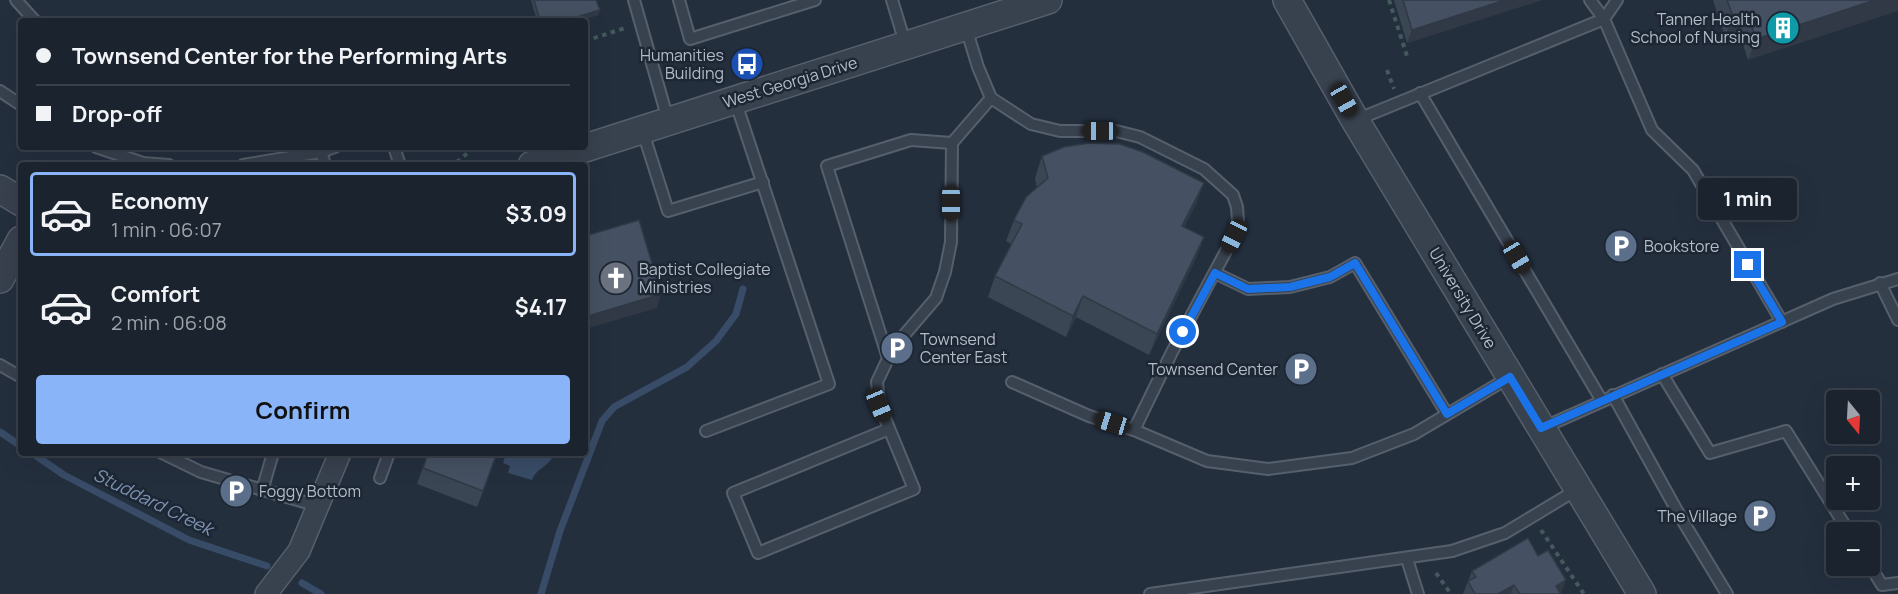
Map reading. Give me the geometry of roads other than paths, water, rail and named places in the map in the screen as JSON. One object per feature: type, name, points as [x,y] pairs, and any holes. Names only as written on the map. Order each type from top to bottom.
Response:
[{"type":"street","name":"West Georgia Drive","points":[[588,147],[1048,0]]},
{"type":"street","name":"University Drive","points":[[1287,0],[1355,120],[1642,594]]},
{"type":"street","name":"West Georgia Drive","points":[[541,162],[577,150]]},
{"type":"street","points":[[0,189],[18,199]]},
{"type":"street","points":[[0,279],[18,246]]},
{"type":"street","points":[[266,594],[299,551],[339,456]]},
{"type":"lane","points":[[16,0],[32,18]]},
{"type":"lane","points":[[634,0],[668,120]]},
{"type":"lane","points":[[679,0],[690,39],[814,0]]},
{"type":"lane","points":[[892,0],[906,46]]},
{"type":"lane","points":[[1590,0],[1604,19],[1652,130],[1693,170],[1782,322]]},
{"type":"lane","points":[[1355,120],[1604,19],[1617,0]]},
{"type":"lane","points":[[966,27],[978,67],[991,98],[1031,124],[1060,131],[1116,131],[1140,136],[1204,169],[1233,195],[1238,220],[1215,273],[1172,352],[1134,430]]},
{"type":"lane","points":[[0,91],[18,103]]},
{"type":"lane","points":[[1420,93],[1602,400]]},
{"type":"lane","points":[[889,429],[734,493],[758,553],[914,489],[889,429],[879,405],[877,382],[893,348],[936,298],[945,272],[951,242],[952,143],[991,98]]},
{"type":"lane","points":[[706,431],[829,384],[735,99]]},
{"type":"lane","points":[[641,129],[668,211],[763,182]]},
{"type":"lane","points":[[888,358],[827,166],[911,140],[952,143]]},
{"type":"lane","points":[[105,150],[139,162]]},
{"type":"lane","points":[[259,162],[321,150]]},
{"type":"lane","points":[[1215,273],[1248,289],[1290,287],[1330,277],[1355,263],[1447,414]]},
{"type":"lane","points":[[1541,428],[1782,322],[1880,283],[1898,279]]},
{"type":"lane","points":[[1880,283],[1898,320]]},
{"type":"lane","points":[[0,365],[18,375]]},
{"type":"lane","points":[[1662,374],[1710,453],[1786,431],[1843,522]]},
{"type":"lane","points":[[1012,382],[1089,416],[1134,430],[1207,461],[1268,469],[1352,458],[1414,434],[1510,377]]},
{"type":"lane","points":[[1613,395],[1681,518],[1727,594]]},
{"type":"lane","points":[[168,456],[201,472],[318,506]]},
{"type":"lane","points":[[262,491],[272,456]]},
{"type":"lane","points":[[380,478],[388,456]]},
{"type":"lane","points":[[1150,594],[1407,559],[1480,544],[1505,533],[1578,489]]},
{"type":"lane","points":[[1407,559],[1418,594]]},
{"type":"lane","points":[[1876,576],[1882,585],[1898,583]]},
{"type":"water","points":[[505,456],[553,456],[532,480],[508,473],[510,466],[503,463]]},
{"type":"waterway","points":[[541,594],[560,531],[602,421],[614,407],[687,367],[716,341],[736,314],[743,289]]},
{"type":"waterway","name":"Studdard Creek","points":[[0,432],[18,444]]},
{"type":"waterway","name":"Studdard Creek","points":[[36,456],[64,475],[189,540],[267,566]]},
{"type":"waterway","name":"Studdard Creek","points":[[302,583],[321,594]]},
{"type":"place","name":"Tanner Health School of Nursing","points":[[1783,28]]},
{"type":"place","name":"Humanities Building","points":[[747,64]]},
{"type":"place","name":"Bookstore","points":[[1621,246]]},
{"type":"place","name":"Baptist Collegiate Ministries","points":[[616,278]]},
{"type":"place","name":"Townsend Center East","points":[[897,348]]},
{"type":"place","name":"Townsend Center","points":[[1301,369]]},
{"type":"place","name":"Foggy Bottom","points":[[236,491]]},
{"type":"place","name":"The Village","points":[[1760,516]]}]
